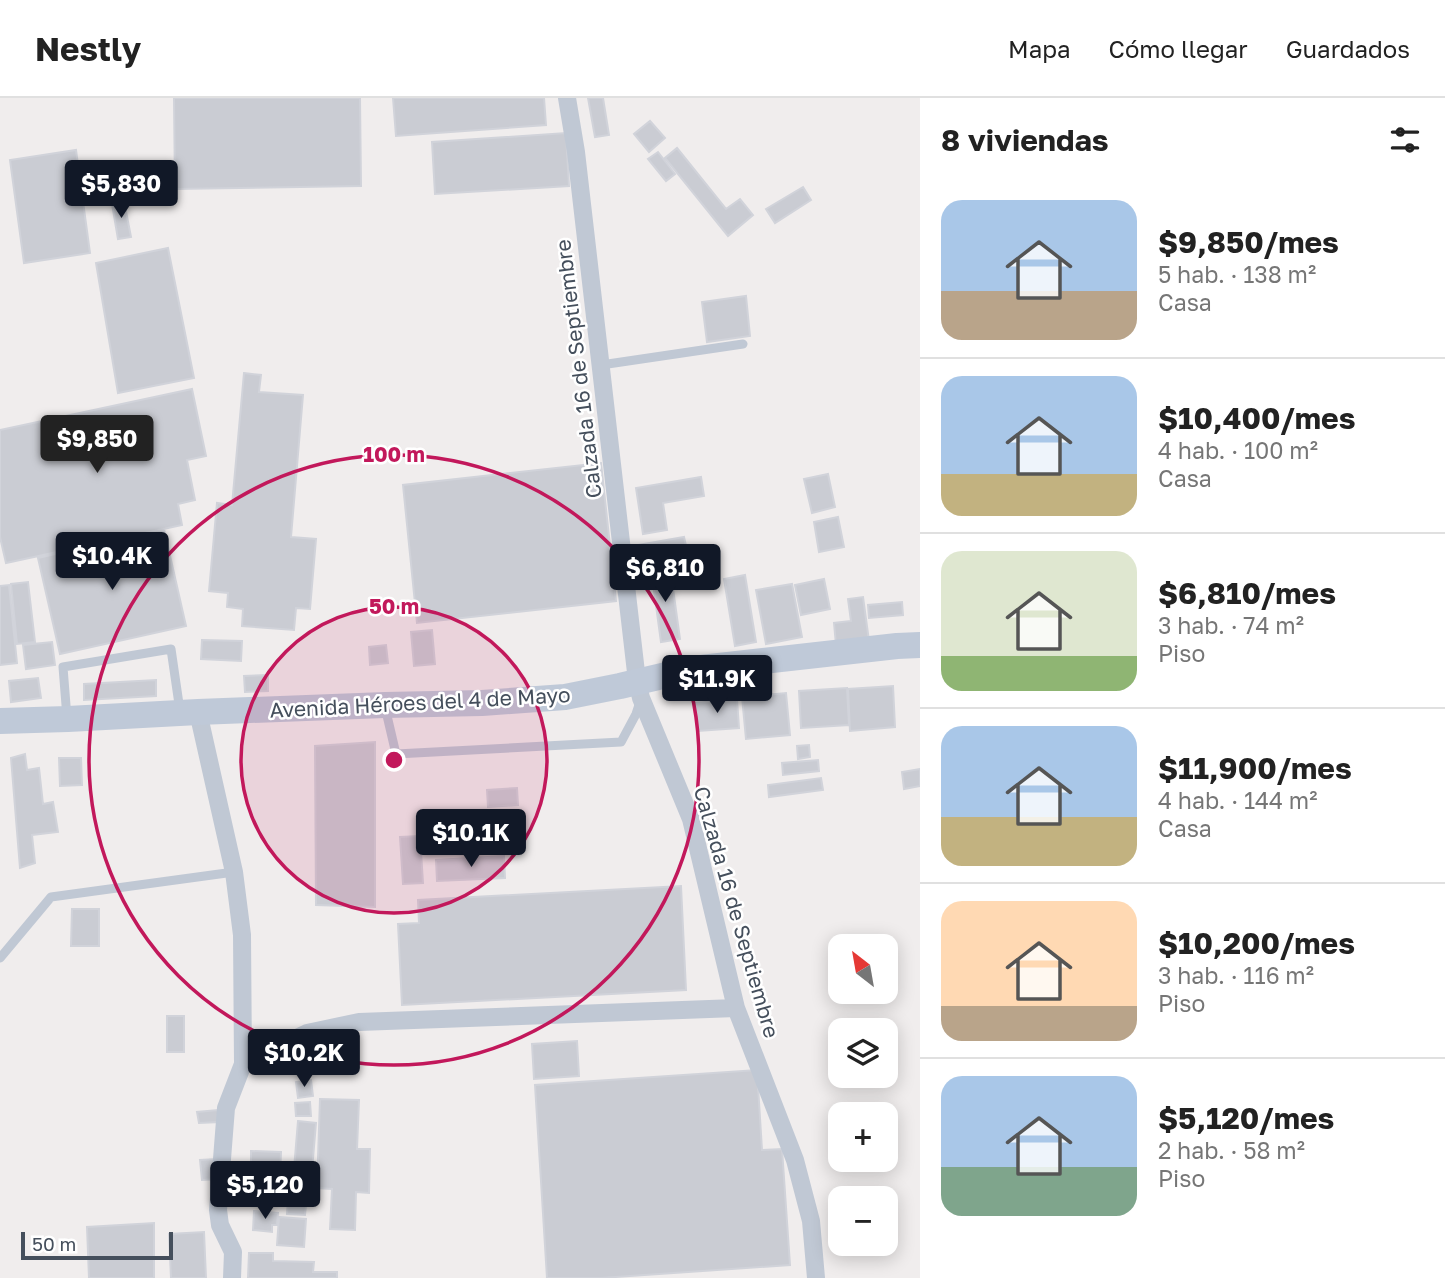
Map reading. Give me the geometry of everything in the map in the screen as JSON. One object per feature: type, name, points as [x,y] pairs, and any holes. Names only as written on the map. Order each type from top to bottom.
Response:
[{"type":"main road","name":"Avenida Héroes del 4 de Mayo","points":[[0,721],[482,703],[565,697],[639,689],[692,669],[920,645]]},
{"type":"street","name":"Calzada 16 de Septiembre","points":[[567,98],[576,152],[639,689],[691,819],[736,1008],[795,1160],[811,1221],[816,1278]]},
{"type":"street","points":[[189,713],[234,872],[242,935],[243,1064],[226,1108],[218,1210],[220,1225],[233,1252],[232,1278]]},
{"type":"street","points":[[243,1064],[307,1033],[359,1022],[736,1008]]},
{"type":"lane","points":[[601,365],[743,344]]},
{"type":"lane","points":[[68,719],[63,667],[171,649],[189,713]]},
{"type":"lane","points":[[385,705],[396,754],[621,742],[636,714],[639,689]]},
{"type":"lane","points":[[0,958],[51,897],[234,872]]},
{"type":"building","points":[[174,98],[360,98],[361,186],[175,189]]},
{"type":"building","points":[[393,98],[544,98],[546,125],[396,136]]},
{"type":"building","points":[[588,98],[603,98],[609,135],[595,137]]},
{"type":"building","points":[[650,121],[665,138],[649,152],[634,134]]},
{"type":"building","points":[[566,133],[569,186],[435,194],[432,142]]},
{"type":"building","points":[[677,148],[726,209],[740,199],[753,215],[728,236],[665,158]]},
{"type":"building","points":[[76,150],[90,253],[24,263],[10,160]]},
{"type":"building","points":[[658,152],[675,174],[666,181],[648,159]]},
{"type":"building","points":[[803,187],[811,200],[775,223],[766,209]]},
{"type":"building","points":[[124,201],[131,237],[118,239],[112,204]]},
{"type":"building","points":[[168,248],[194,378],[118,393],[96,263]]},
{"type":"building","points":[[746,296],[750,336],[707,342],[702,302]]},
{"type":"building","points":[[244,373],[261,375],[259,392],[303,395],[291,537],[316,539],[310,609],[296,608],[294,630],[242,626],[243,609],[227,607],[228,593],[209,591],[217,503],[232,505]]},
{"type":"building","points":[[192,389],[206,456],[187,460],[195,500],[178,504],[182,525],[6,563],[0,537],[0,430]]},
{"type":"building","points":[[601,463],[616,601],[417,623],[403,485]]},
{"type":"building","points":[[828,474],[835,507],[812,513],[804,479]]},
{"type":"building","points":[[701,477],[704,496],[663,503],[667,530],[643,534],[636,488]]},
{"type":"building","points":[[838,517],[844,547],[819,552],[814,522]]},
{"type":"building","points":[[164,529],[186,626],[60,654],[38,558]]},
{"type":"building","points":[[684,537],[688,554],[641,562],[638,545]]},
{"type":"building","points":[[670,567],[680,639],[661,642],[651,569]]},
{"type":"building","points":[[745,575],[756,642],[735,646],[724,579]]},
{"type":"building","points":[[824,579],[830,609],[801,615],[795,585]]},
{"type":"building","points":[[28,582],[35,642],[17,644],[11,584]]},
{"type":"building","points":[[792,584],[802,637],[766,644],[756,590]]},
{"type":"building","points":[[9,585],[17,663],[0,665],[0,586]]},
{"type":"building","points":[[863,597],[869,641],[836,645],[834,623],[851,621],[848,599]]},
{"type":"building","points":[[902,602],[903,615],[869,618],[868,605]]},
{"type":"building","points":[[432,630],[435,664],[414,666],[411,632]]},
{"type":"building","points":[[202,640],[242,641],[241,661],[201,659]]},
{"type":"building","points":[[52,642],[55,665],[26,669],[23,645]]},
{"type":"building","points":[[386,645],[388,663],[370,665],[369,647]]},
{"type":"building","points":[[268,675],[268,691],[245,692],[244,676]]},
{"type":"building","points":[[38,678],[41,698],[11,702],[9,681]]},
{"type":"building","points":[[156,680],[156,696],[84,700],[84,684]]},
{"type":"building","points":[[893,686],[895,727],[850,731],[848,689]]},
{"type":"building","points":[[847,688],[849,725],[801,728],[799,691]]},
{"type":"building","points":[[786,693],[790,735],[746,739],[742,697]]},
{"type":"building","points":[[737,699],[739,728],[698,731],[695,703]]},
{"type":"building","points":[[375,742],[375,907],[316,905],[315,746]]},
{"type":"building","points":[[809,745],[810,757],[798,759],[797,746]]},
{"type":"building","points":[[25,754],[27,770],[39,768],[43,804],[53,802],[58,832],[32,835],[35,863],[20,868],[11,758]]},
{"type":"building","points":[[59,758],[81,758],[82,785],[60,786]]},
{"type":"building","points":[[818,760],[819,771],[783,775],[782,763]]},
{"type":"building","points":[[920,769],[920,786],[904,789],[902,772]]},
{"type":"building","points":[[821,778],[823,790],[769,797],[768,785]]},
{"type":"building","points":[[517,788],[518,805],[488,807],[487,790]]},
{"type":"building","points":[[489,817],[502,817],[502,835],[490,835]]},
{"type":"building","points":[[420,836],[423,883],[403,884],[400,837]]},
{"type":"building","points":[[504,856],[505,878],[437,881],[436,860]]},
{"type":"building","points":[[681,886],[686,990],[402,1005],[398,924],[419,923],[418,900]]},
{"type":"building","points":[[72,909],[99,909],[99,946],[71,946]]},
{"type":"building","points":[[167,1016],[184,1016],[184,1052],[167,1052]]},
{"type":"building","points":[[577,1041],[579,1076],[534,1079],[532,1044]]},
{"type":"building","points":[[757,1070],[762,1150],[782,1149],[790,1265],[601,1278],[547,1278],[535,1085]]},
{"type":"building","points":[[311,1080],[313,1096],[298,1098],[296,1082]]},
{"type":"building","points":[[320,1099],[359,1100],[357,1149],[370,1149],[369,1193],[356,1192],[355,1230],[330,1229],[332,1189],[317,1188]]},
{"type":"building","points":[[310,1102],[311,1116],[296,1116],[295,1103]]},
{"type":"building","points":[[218,1110],[220,1122],[199,1123],[197,1112]]},
{"type":"building","points":[[298,1121],[316,1123],[311,1182],[293,1181]]},
{"type":"building","points":[[251,1151],[281,1152],[280,1176],[251,1176]]},
{"type":"building","points":[[217,1159],[219,1179],[202,1180],[200,1160]]},
{"type":"building","points":[[289,1185],[308,1186],[305,1215],[287,1214]]},
{"type":"building","points":[[254,1211],[278,1213],[277,1225],[272,1225],[272,1232],[253,1230]]},
{"type":"building","points":[[279,1217],[306,1219],[304,1247],[277,1245]]},
{"type":"building","points":[[154,1223],[154,1278],[89,1278],[87,1227]]},
{"type":"building","points":[[204,1232],[206,1278],[171,1278],[169,1234]]},
{"type":"building","points":[[249,1253],[273,1253],[273,1261],[314,1262],[313,1272],[337,1272],[337,1278],[248,1278]]}]
